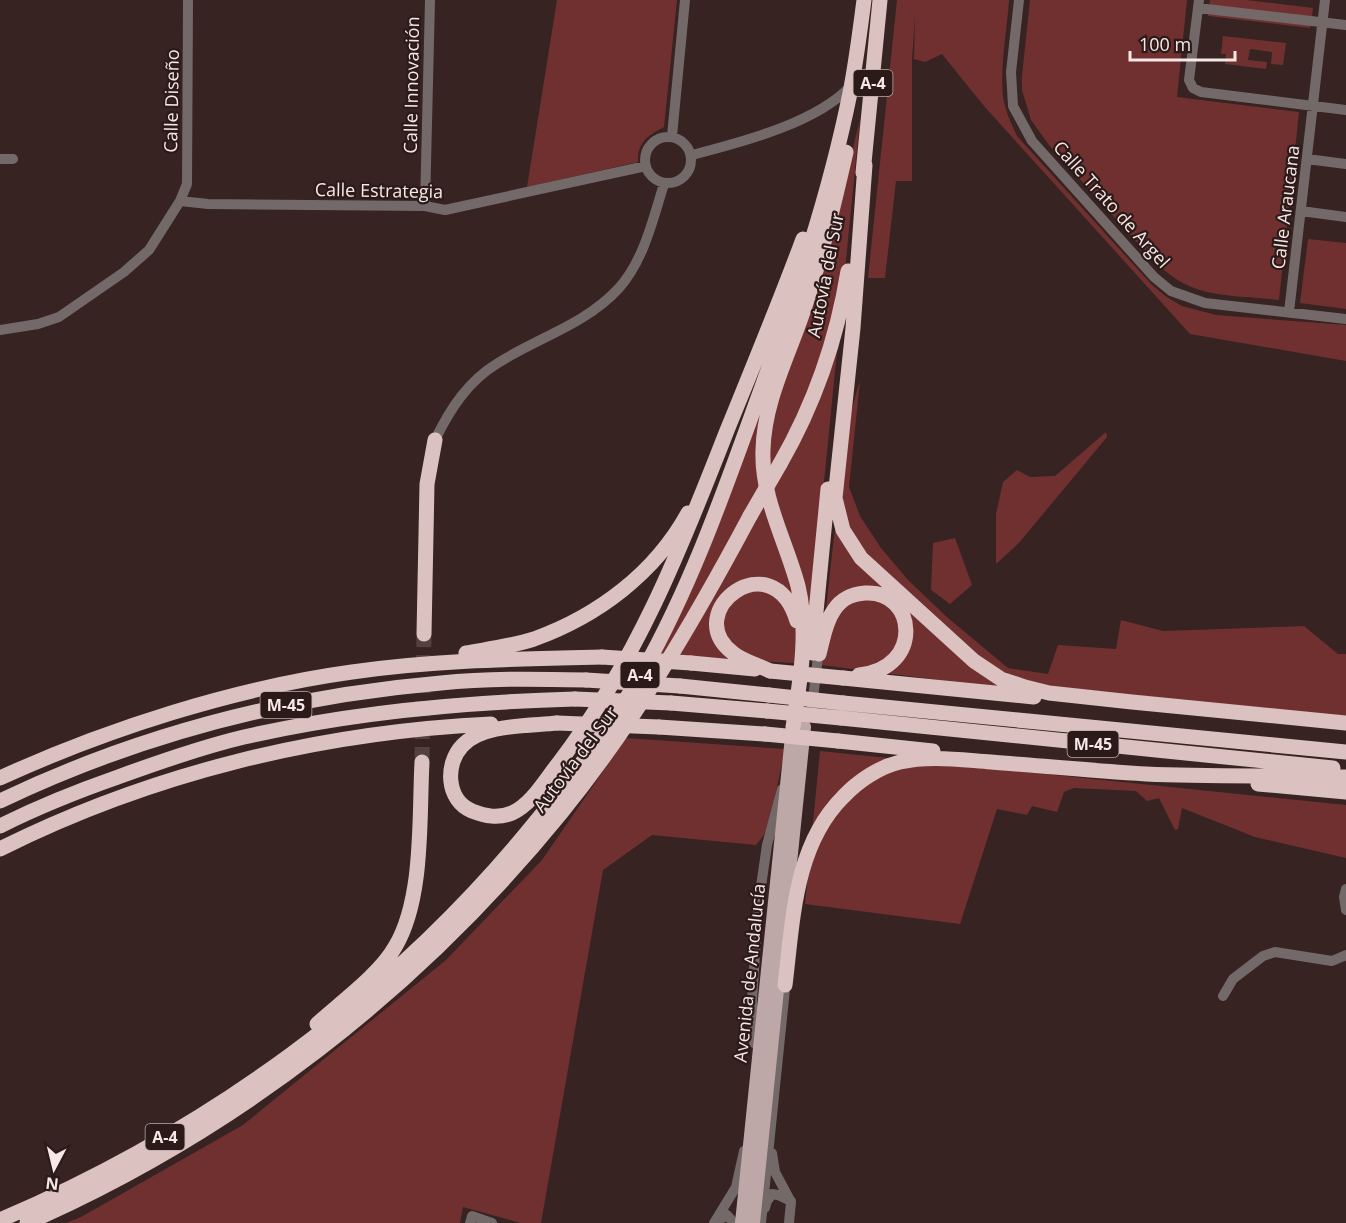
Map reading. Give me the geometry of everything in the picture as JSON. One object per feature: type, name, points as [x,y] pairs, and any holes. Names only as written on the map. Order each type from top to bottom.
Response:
[{"type":"highway","name":"Autovía del Sur","points":[[0,1220],[106,1171],[224,1101],[276,1067],[317,1036],[361,1001],[437,931],[510,854],[577,771],[616,714],[666,627],[711,524],[807,258],[846,111],[865,0]]},
{"type":"highway","points":[[799,727],[803,617],[798,587],[765,483],[764,430],[774,393],[805,308],[828,235],[856,95],[865,0]]},
{"type":"highway","name":"Autovía del Sur","points":[[27,1223],[159,1157],[248,1103],[311,1057],[373,1007],[452,934],[494,891],[562,812],[610,747],[676,645],[799,430],[832,345],[842,306],[865,165],[880,0]]},
{"type":"highway","points":[[556,723],[481,732],[467,740],[456,752],[450,767],[450,781],[456,796],[467,809],[485,816],[499,816],[512,813],[535,794],[575,741],[635,645],[686,536],[802,241],[818,195],[835,131],[846,111]]},
{"type":"highway","points":[[865,165],[859,252],[835,498],[843,530],[861,558],[953,644],[1001,679],[1049,693],[1346,726]]},
{"type":"highway","points":[[799,727],[839,378],[859,252]]},
{"type":"highway","points":[[424,634],[428,484],[435,440]]},
{"type":"highway","points":[[413,665],[445,656],[531,640],[567,626],[597,609],[626,588],[653,562],[684,521],[714,465]]},
{"type":"highway","points":[[770,671],[734,655],[719,638],[717,629],[722,604],[728,595],[744,586],[760,585],[782,592],[790,601],[795,613],[798,635],[794,685],[799,727]]},
{"type":"highway","points":[[818,657],[826,627],[834,610],[843,599],[855,594],[871,593],[886,597],[894,603],[905,621],[906,639],[899,656],[892,663],[872,674],[843,678]]},
{"type":"highway","points":[[0,778],[38,761],[150,720],[224,699],[350,672],[507,659],[602,657],[691,663],[1346,726]]},
{"type":"highway","name":"M-45","points":[[0,801],[45,780],[121,751],[232,717],[280,706],[440,682],[504,679],[586,680],[769,695],[842,710],[1346,769]]},
{"type":"highway","name":"M-45","points":[[0,826],[92,786],[242,738],[293,727],[445,705],[504,701],[575,699],[671,703],[767,711],[842,710],[1346,752]]},
{"type":"highway","points":[[0,849],[60,821],[201,771],[271,753],[360,736],[443,726],[556,723],[659,727],[838,741],[1147,774],[1346,777]]},
{"type":"highway","points":[[785,985],[796,898],[806,856],[820,829],[846,793],[865,778],[900,762],[944,758],[1346,792]]},
{"type":"highway","points":[[224,1101],[306,1034],[382,965],[395,948],[404,929],[416,879],[422,762]]},
{"type":"highway","points":[[0,834],[92,786]]},
{"type":"main road","name":"Avenida de Andalucía","points":[[742,1223],[790,756],[799,727]]},
{"type":"main road","name":"Avenida de Andalucía","points":[[753,1223],[799,727]]},
{"type":"street","name":"Calle Diseño","points":[[0,330],[38,324],[59,317],[124,272],[149,250],[180,201],[187,184],[188,0]]},
{"type":"street","name":"Calle Innovación","points":[[425,206],[430,0]]},
{"type":"street","points":[[672,136],[685,0]]},
{"type":"street","name":"Calle Trato de Argel","points":[[1019,0],[1011,72],[1013,106],[1032,141],[1154,277],[1171,291],[1205,303],[1346,319]]},
{"type":"street","name":"Calle Araucana","points":[[1289,312],[1325,0]]},
{"type":"street","points":[[1346,25],[1198,4],[1189,80],[1193,88],[1201,92],[1346,110]]},
{"type":"street","points":[[692,155],[752,140],[780,128],[829,105],[851,86]]},
{"type":"street","points":[[672,136],[683,141],[692,155],[691,164],[683,178],[673,183],[664,184],[649,175],[646,166],[647,151],[652,142],[662,137],[672,136]]},
{"type":"street","points":[[0,159],[14,159]]},
{"type":"street","points":[[1307,159],[1346,164]]},
{"type":"street","name":"Calle Estrategia","points":[[180,201],[208,204],[425,206],[445,210],[646,166]]},
{"type":"street","points":[[435,440],[452,407],[472,383],[497,363],[589,315],[620,287],[641,254],[664,184]]},
{"type":"street","points":[[1301,212],[1346,217]]},
{"type":"street","name":"Avenida de Andalucía","points":[[762,1223],[810,726],[835,498]]},
{"type":"street","points":[[758,1064],[752,1001],[758,908],[767,845],[790,756]]},
{"type":"street","points":[[1346,889],[1344,897],[1346,910]]},
{"type":"street","points":[[1223,996],[1233,979],[1263,956],[1275,952],[1332,961],[1346,955]]},
{"type":"street","points":[[744,1152],[755,1033]]},
{"type":"street","points":[[714,1223],[736,1186],[751,1124]]},
{"type":"street","points":[[769,1138],[775,1172],[791,1202],[789,1223]]},
{"type":"street","points":[[762,1223],[767,1201],[772,1194],[791,1202]]},
{"type":"street","points":[[714,1223],[727,1215],[735,1223]]},
{"type":"street","points":[[471,1219],[492,1223]]},
{"type":"shaded area","points":[[557,0],[677,0],[664,127],[645,140],[639,150],[638,162],[527,187]]},
{"type":"shaded area","points":[[897,0],[1009,0],[1002,84],[1007,111],[1017,136],[1152,285],[1182,306],[1216,315],[1346,325],[1346,361],[1190,334],[984,106],[942,54],[925,62],[914,59],[915,15],[912,61],[912,181],[896,181],[885,278],[868,278]]},
{"type":"shaded area","points":[[1030,0],[1187,0],[1177,97],[1299,112],[1279,300],[1207,292],[1176,279],[1154,261],[1049,145],[1031,120],[1022,90]]},
{"type":"shaded area","points":[[1210,0],[1246,0],[1313,8],[1310,28],[1208,16]]},
{"type":"shaded area","points":[[1223,36],[1286,43],[1283,65],[1271,64],[1272,52],[1250,49],[1248,60],[1267,62],[1266,69],[1225,64],[1226,54],[1221,54]]},
{"type":"shaded area","points":[[860,119],[806,664],[656,654],[832,235]]},
{"type":"shaded area","points":[[1308,239],[1346,243],[1346,309],[1300,303]]},
{"type":"shaded area","points":[[860,381],[849,487],[860,516],[881,548],[908,580],[948,618],[1008,668],[1048,674],[1058,645],[1116,649],[1121,620],[1163,631],[1304,626],[1338,654],[1346,654],[1346,720],[1018,690],[821,665],[845,449],[852,408]]},
{"type":"shaded area","points":[[1106,432],[1107,437],[1018,544],[996,564],[996,514],[1003,482],[1017,470],[1030,477],[1055,476]]},
{"type":"shaded area","points":[[955,538],[972,585],[950,604],[931,590],[933,543]]},
{"type":"shaded area","points":[[626,738],[785,749],[768,830],[756,845],[652,835],[603,870],[541,1223],[521,1223],[463,1207],[460,1223],[66,1223],[81,1217],[243,1125],[446,960],[542,860]]},
{"type":"shaded area","points":[[820,751],[1346,805],[1346,858],[1255,837],[1182,808],[1178,829],[1175,830],[1159,798],[1147,801],[1136,791],[1074,788],[1064,792],[1057,812],[1032,806],[1027,815],[997,809],[960,924],[805,904]]},
{"type":"tunnel","points":[[422,762],[424,634]]}]
